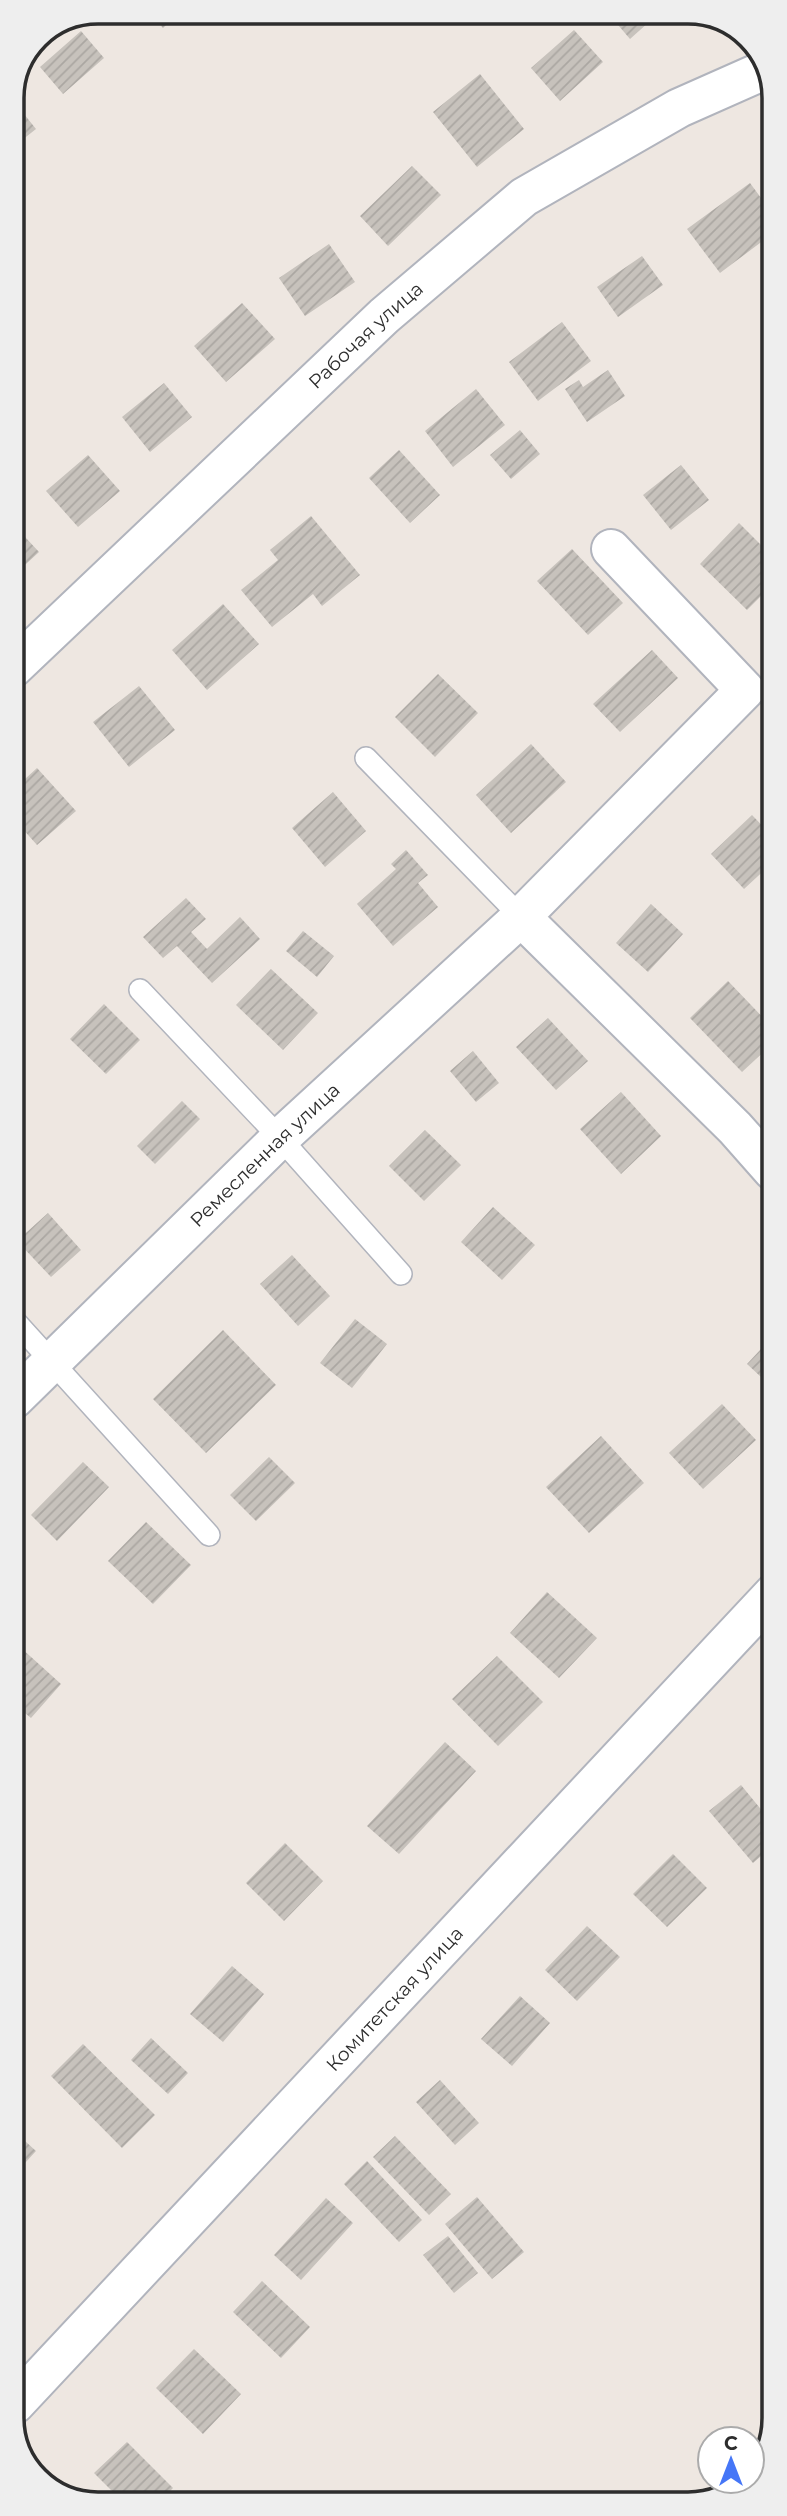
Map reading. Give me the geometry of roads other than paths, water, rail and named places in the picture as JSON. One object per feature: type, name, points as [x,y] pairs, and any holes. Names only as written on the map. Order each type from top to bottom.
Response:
[{"type":"street","name":"Рабочая улица","points":[[24,658],[384,316],[524,197],[679,108],[758,73]]},
{"type":"street","name":"Ремесленная улица","points":[[24,1389],[280,1138],[521,917],[745,691],[611,549]]},
{"type":"street","points":[[521,917],[735,1128],[762,1159]]},
{"type":"street","name":"Комитетская улица","points":[[24,2394],[762,1605]]},
{"type":"lane","points":[[366,758],[521,917]]},
{"type":"lane","points":[[140,990],[280,1138],[401,1274]]},
{"type":"lane","points":[[24,1331],[209,1535]]}]
